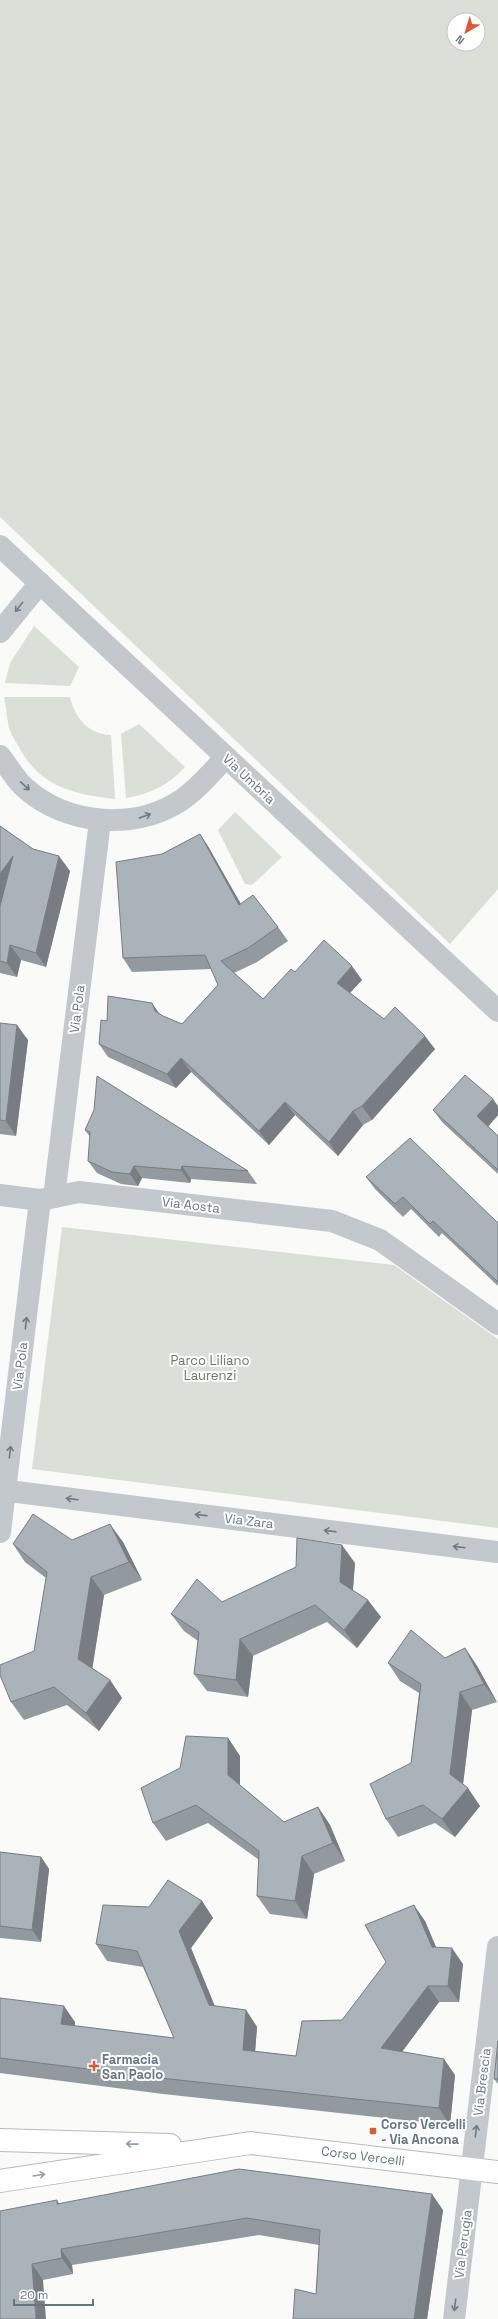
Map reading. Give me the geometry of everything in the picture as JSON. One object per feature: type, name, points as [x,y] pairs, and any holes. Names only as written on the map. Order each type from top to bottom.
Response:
[{"type":"main road","name":"Corso Vercelli","points":[[0,2140],[227,2146]]},
{"type":"main road","name":"Corso Vercelli","points":[[0,2181],[250,2142],[498,2172]]},
{"type":"street","name":"Via Umbria","points":[[0,546],[498,1011]]},
{"type":"street","points":[[0,632],[40,584]]},
{"type":"street","points":[[0,756],[24,788],[59,810],[100,821],[141,818],[180,801],[226,757]]},
{"type":"street","name":"Via Pola","points":[[0,1532],[3,1490],[47,1198],[100,821]]},
{"type":"street","name":"Via Aosta","points":[[0,1195],[47,1198],[79,1192],[332,1221],[380,1240],[498,1324]]},
{"type":"street","name":"Via Zara","points":[[3,1490],[498,1552]]},
{"type":"street","name":"Via Brescia","points":[[471,2169],[498,1947]]},
{"type":"street","name":"Via Perugia","points":[[454,2319],[471,2169]]},
{"type":"green space","points":[[0,0],[498,0],[498,889],[450,944],[0,517]]},
{"type":"green space","points":[[34,626],[79,667],[70,686],[5,683],[10,663]]},
{"type":"green space","points":[[4,697],[70,697],[75,712],[84,724],[96,732],[111,735],[115,799],[72,791],[48,780],[27,761],[11,733]]},
{"type":"green space","points":[[139,724],[185,767],[166,784],[143,794],[126,798],[121,734]]},
{"type":"green space","points":[[235,812],[282,857],[252,885],[245,884],[218,830]]},
{"type":"green space","name":"Parco Liliano Laurenzi","points":[[62,1227],[394,1265],[498,1339],[498,1528],[32,1469]]},
{"type":"building","points":[[0,826],[33,849],[59,856],[36,953],[10,945],[7,963],[0,961],[0,906],[13,856],[0,874]]},
{"type":"building","points":[[200,834],[239,905],[253,895],[278,927],[248,948],[221,961],[263,999],[291,969],[295,972],[324,940],[352,966],[337,983],[384,1019],[395,1007],[425,1036],[362,1106],[353,1111],[329,1142],[285,1102],[259,1131],[181,1058],[167,1074],[99,1044],[101,1020],[107,1021],[108,996],[152,1003],[155,1011],[182,1024],[218,985],[205,955],[123,958],[116,862],[162,854]]},
{"type":"building","points":[[0,1023],[17,1025],[6,1121],[0,1120]]},
{"type":"building","points":[[465,1075],[493,1099],[477,1116],[498,1136],[498,1170],[433,1110]]},
{"type":"building","points":[[97,1076],[248,1171],[182,1166],[181,1170],[134,1166],[130,1174],[112,1172],[88,1161],[90,1132],[85,1130],[94,1110]]},
{"type":"building","points":[[410,1138],[498,1223],[498,1282],[433,1221],[430,1224],[403,1197],[395,1204],[366,1177]]},
{"type":"building","points":[[33,1514],[72,1540],[110,1524],[129,1562],[91,1577],[78,1659],[110,1680],[86,1713],[54,1687],[11,1702],[0,1675],[0,1665],[34,1651],[47,1572],[13,1544]]},
{"type":"building","points":[[297,1538],[342,1545],[340,1582],[368,1600],[344,1630],[315,1605],[240,1639],[236,1680],[194,1674],[199,1632],[171,1614],[197,1579],[222,1602],[296,1567]]},
{"type":"building","points":[[411,1630],[445,1658],[465,1648],[484,1684],[460,1692],[450,1774],[468,1788],[442,1819],[423,1805],[386,1819],[370,1784],[411,1763],[421,1684],[388,1663]]},
{"type":"building","points":[[186,1736],[228,1738],[228,1775],[284,1822],[318,1807],[333,1843],[302,1856],[295,1901],[257,1896],[259,1851],[196,1805],[153,1823],[141,1788],[180,1768]]},
{"type":"building","points":[[0,1852],[41,1857],[32,1930],[0,1926]]},
{"type":"building","points":[[168,1880],[202,1901],[179,1931],[209,2005],[246,2010],[243,2050],[296,2056],[302,2021],[342,2020],[386,1962],[365,1925],[414,1905],[432,1947],[452,1948],[448,1986],[428,1986],[381,2048],[444,2059],[439,2108],[151,2077],[0,2058],[0,1998],[64,2006],[61,2024],[174,2038],[137,1951],[96,1944],[103,1905],[149,1907]]},
{"type":"building","points":[[498,2041],[498,2079],[494,2079]]},
{"type":"building","points":[[239,2169],[432,2194],[414,2319],[293,2319],[295,2289],[316,2294],[320,2230],[247,2218],[61,2249],[62,2258],[32,2264],[36,2319],[0,2319],[0,2211],[57,2200],[57,2204]]},
{"type":"place","name":"Farmacia San Paolo","points":[[94,2066]]},
{"type":"place","name":"Corso Vercelli - Via Ancona","points":[[373,2131]]}]
